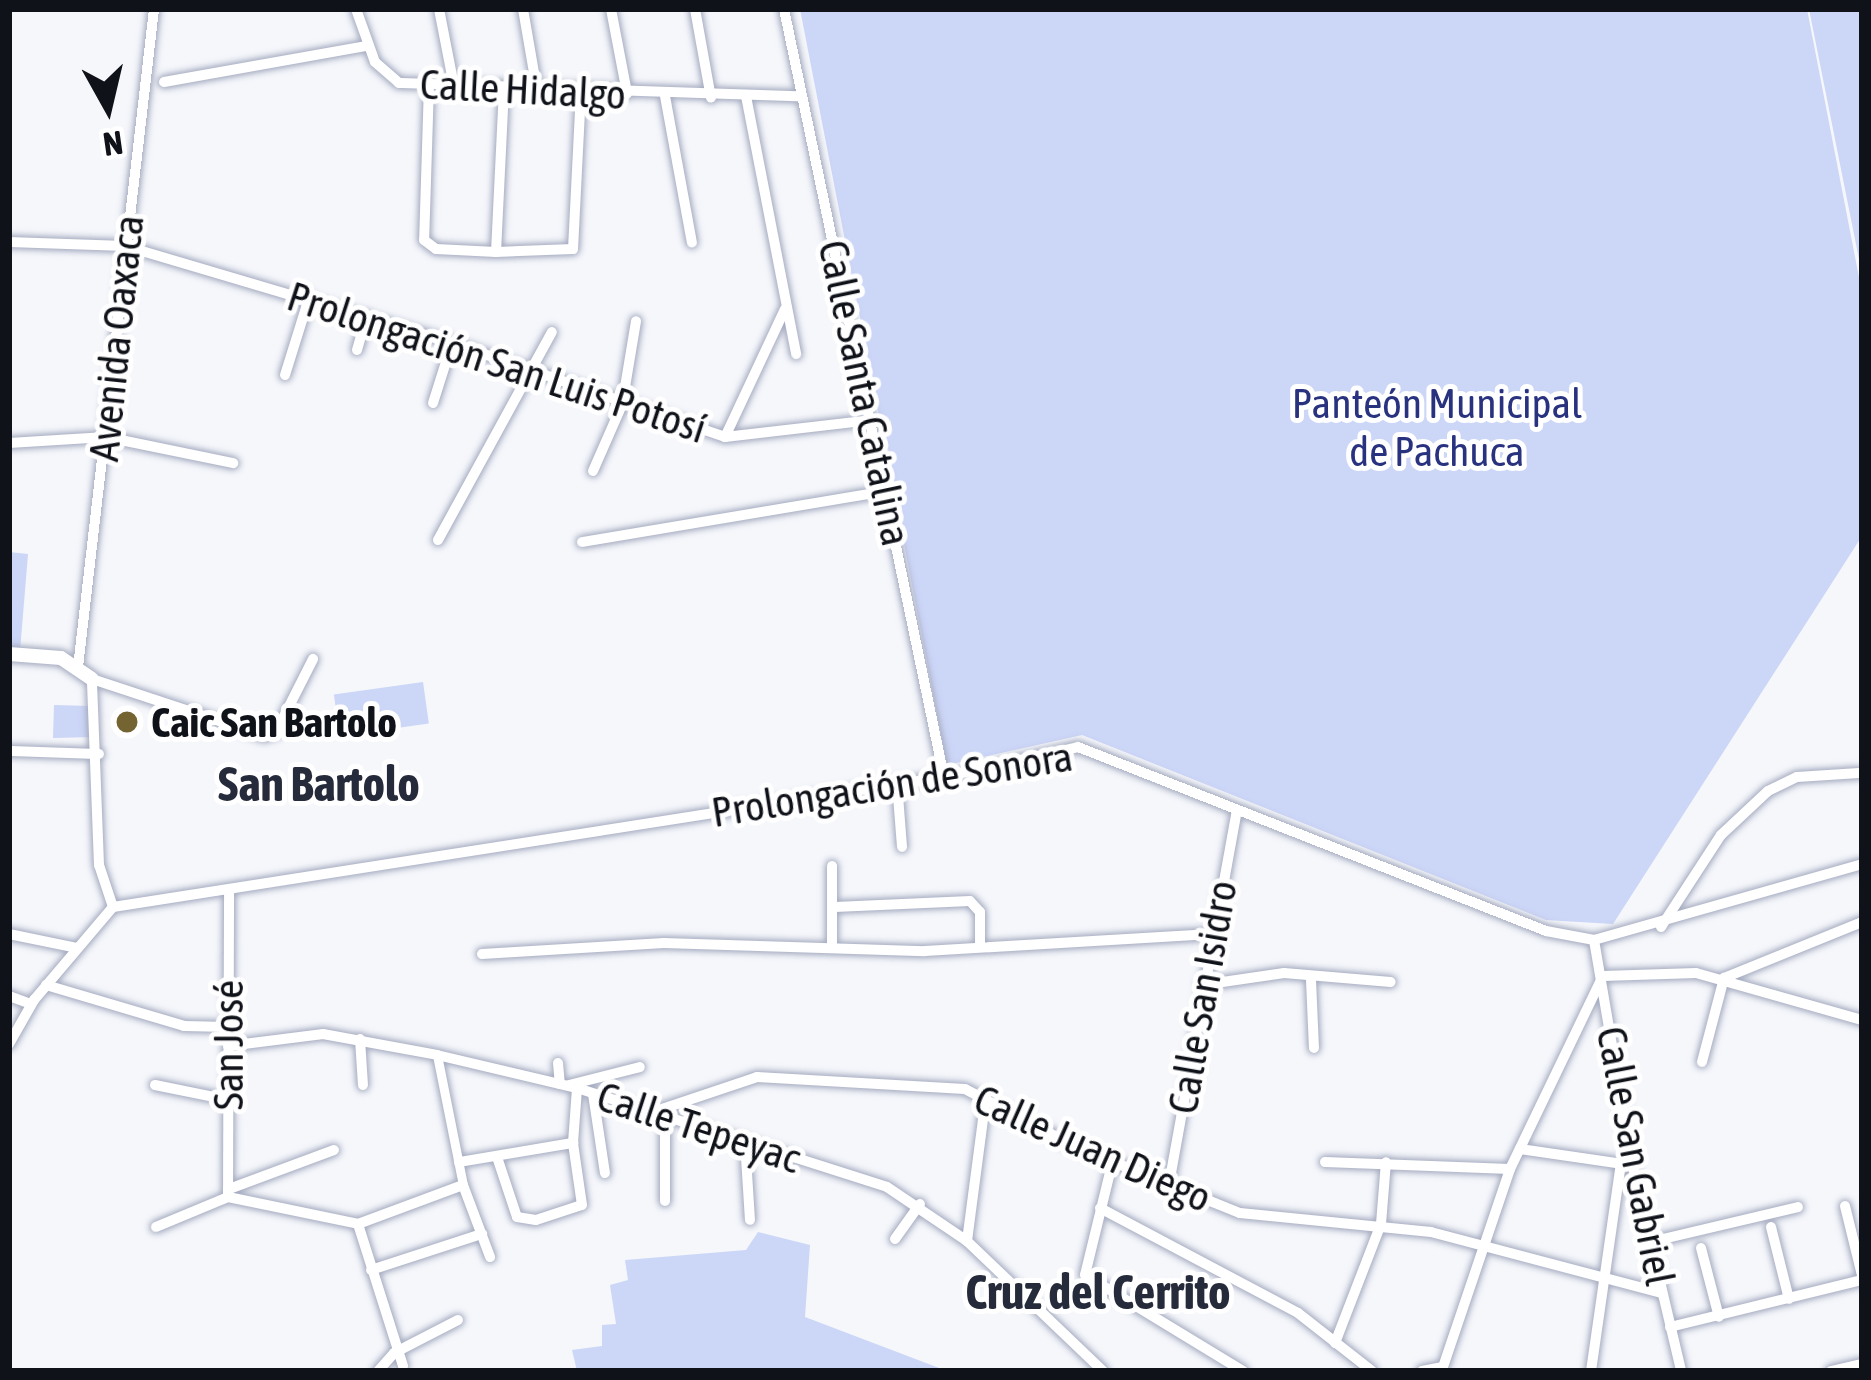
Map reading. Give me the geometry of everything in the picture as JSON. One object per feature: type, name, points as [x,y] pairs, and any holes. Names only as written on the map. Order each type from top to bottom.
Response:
[{"type":"street","name":"Avenida Oaxaca","points":[[78,667],[154,9]]},
{"type":"street","name":"Calle Hidalgo","points":[[356,9],[367,46],[386,77],[429,85],[665,96],[800,96]]},
{"type":"street","points":[[439,9],[454,86]]},
{"type":"street","points":[[523,9],[537,90]]},
{"type":"street","points":[[611,9],[627,93]]},
{"type":"street","points":[[695,9],[711,98]]},
{"type":"street","name":"Calle Santa Catalina","points":[[784,9],[944,777]]},
{"type":"street","points":[[164,82],[367,46]]},
{"type":"street","points":[[429,85],[428,247],[496,252],[573,249],[581,91]]},
{"type":"street","points":[[496,252],[503,88]]},
{"type":"street","points":[[665,96],[692,243]]},
{"type":"street","points":[[746,96],[796,354]]},
{"type":"street","name":"Prolongación San Luis Potosí","points":[[9,242],[125,246],[368,316],[725,436],[873,420]]},
{"type":"street","points":[[285,375],[309,298]]},
{"type":"street","points":[[725,436],[786,307]]},
{"type":"street","points":[[357,350],[368,316]]},
{"type":"street","points":[[592,471],[622,405],[636,321]]},
{"type":"street","points":[[439,540],[552,332]]},
{"type":"street","points":[[433,403],[452,343]]},
{"type":"street","points":[[9,442],[106,437],[233,463]]},
{"type":"street","points":[[582,542],[887,491]]},
{"type":"street","points":[[9,654],[78,667],[92,679],[265,736],[276,732],[313,659]]},
{"type":"street","points":[[9,1044],[38,995],[113,907],[99,865],[99,754],[92,679]]},
{"type":"street","name":"Prolongación de Sonora","points":[[113,907],[944,777],[1078,747],[1546,931],[1594,940],[1661,927],[1862,864]]},
{"type":"street","points":[[9,751],[99,754]]},
{"type":"street","points":[[1661,927],[1721,836],[1768,791],[1797,777],[1859,773]]},
{"type":"street","points":[[897,783],[902,847]]},
{"type":"street","name":"Calle San Isidro","points":[[1168,1184],[1237,810]]},
{"type":"street","points":[[832,866],[832,944]]},
{"type":"street","name":"San José","points":[[228,1193],[229,892]]},
{"type":"street","points":[[835,908],[976,903],[980,947]]},
{"type":"street","points":[[1724,978],[1862,922]]},
{"type":"street","points":[[9,934],[77,948]]},
{"type":"street","points":[[482,954],[832,944],[980,947],[1210,938]]},
{"type":"street","name":"Calle San Gabriel","points":[[1594,940],[1603,976],[1627,1164],[1681,1371]]},
{"type":"street","points":[[1422,1371],[1444,1369],[1480,1243],[1510,1169],[1603,976],[1672,970],[1724,978],[1862,1020]]},
{"type":"street","points":[[1202,985],[1284,973],[1311,980],[1391,982]]},
{"type":"street","points":[[1702,1062],[1724,978]]},
{"type":"street","points":[[1311,980],[1314,1048]]},
{"type":"street","name":"Calle Tepeyac","points":[[9,996],[38,995],[228,1034],[360,1039],[568,1086],[746,1141],[920,1204],[967,1241],[1103,1371]]},
{"type":"street","points":[[360,1039],[363,1085]]},
{"type":"street","points":[[437,1055],[463,1185],[490,1257]]},
{"type":"street","points":[[497,1157],[517,1216],[536,1220],[582,1205],[568,1086],[558,1063]]},
{"type":"street","points":[[568,1086],[640,1067]]},
{"type":"street","name":"Calle Juan Diego","points":[[659,1113],[758,1077],[986,1096],[1113,1160],[1240,1213],[1382,1224],[1480,1243],[1662,1293]]},
{"type":"street","points":[[155,1085],[229,1100]]},
{"type":"street","points":[[593,1094],[605,1173]]},
{"type":"street","points":[[967,1241],[986,1096]]},
{"type":"street","points":[[659,1113],[665,1201]]},
{"type":"street","points":[[746,1141],[751,1220]]},
{"type":"street","points":[[459,1162],[573,1143]]},
{"type":"street","points":[[1520,1149],[1627,1164],[1592,1371]]},
{"type":"street","points":[[156,1227],[334,1150]]},
{"type":"street","points":[[1113,1160],[1085,1275],[1243,1371]]},
{"type":"street","points":[[1325,1162],[1510,1169]]},
{"type":"street","points":[[1335,1343],[1382,1224],[1386,1162]]},
{"type":"street","points":[[228,1193],[358,1223],[463,1185]]},
{"type":"street","points":[[896,1239],[920,1204]]},
{"type":"street","points":[[1670,1328],[1862,1278],[1844,1206]]},
{"type":"street","points":[[1100,1208],[1298,1313],[1372,1371]]},
{"type":"street","points":[[1650,1242],[1798,1208]]},
{"type":"street","points":[[358,1223],[394,1353],[403,1366]]},
{"type":"street","points":[[1771,1227],[1789,1299]]},
{"type":"street","points":[[371,1270],[482,1234]]},
{"type":"street","points":[[1701,1248],[1719,1317]]},
{"type":"street","points":[[378,1371],[394,1353],[458,1320]]},
{"type":"street","points":[[1831,1371],[1862,1364]]},
{"type":"green space","name":"Panteón Municipal de Pachuca","points":[[800,9],[1807,9],[1862,293],[1862,536],[1613,924],[1546,920],[1082,735],[947,765]]},
{"type":"green space","points":[[1809,9],[1862,9],[1862,259],[1859,259]]},
{"type":"green space","points":[[9,552],[28,554],[20,651],[9,651]]},
{"type":"green space","points":[[423,682],[429,724],[340,736],[334,695]]},
{"type":"green space","points":[[54,705],[90,706],[93,737],[53,738]]},
{"type":"green space","points":[[758,1232],[810,1245],[805,1317],[947,1371],[577,1371],[572,1350],[602,1346],[602,1325],[616,1324],[610,1285],[628,1280],[625,1260],[746,1250]]},
{"type":"place","name":"Caic San Bartolo","points":[[127,722]]},
{"type":"district","name":"San Bartolo","points":[[319,784]]},
{"type":"district","name":"Cruz del Cerrito","points":[[1098,1292]]}]
